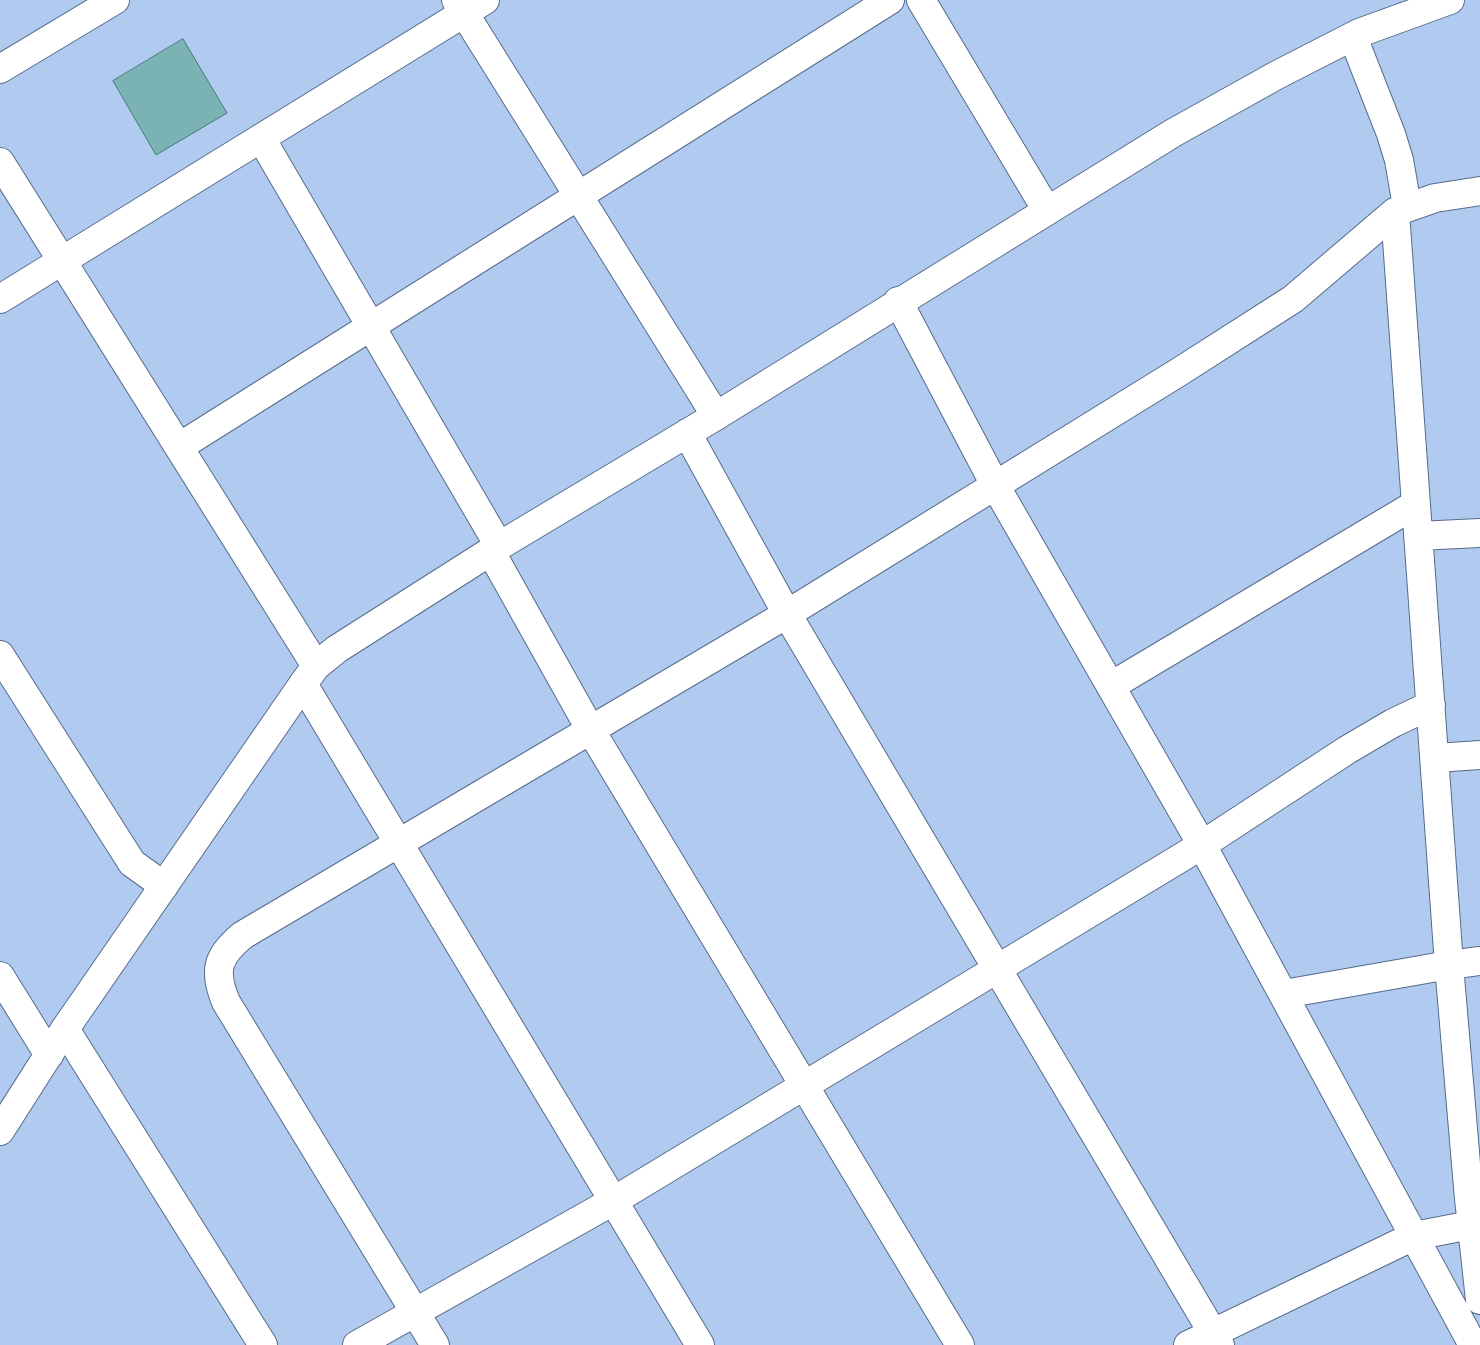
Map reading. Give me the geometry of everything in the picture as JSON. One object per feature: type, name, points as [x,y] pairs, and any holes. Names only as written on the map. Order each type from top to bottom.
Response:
[{"type":"street","points":[[0,69],[115,0]]},
{"type":"street","points":[[179,447],[890,0]]},
{"type":"street","points":[[921,0],[1046,209]]},
{"type":"street","points":[[0,1132],[65,1029],[310,675],[337,649],[495,549],[716,416],[1046,209],[1172,133],[1277,75],[1353,37],[1450,0]]},
{"type":"street","points":[[0,299],[261,138],[468,4],[578,196],[716,416]]},
{"type":"street","points":[[1353,37],[1391,134],[1399,160],[1418,536],[1436,758],[1449,964],[1471,1225],[1480,1300]]},
{"type":"street","points":[[261,138],[371,326],[495,549],[590,729],[960,1345]]},
{"type":"street","points":[[0,162],[179,447],[310,675],[399,843],[700,1345]]},
{"type":"street","points":[[435,1345],[226,1002],[219,985],[218,972],[223,955],[230,945],[243,935],[787,614],[1179,372],[1293,299],[1401,209],[1435,198],[1480,191]]},
{"type":"street","points":[[898,301],[995,485],[1202,845],[1473,1345]]},
{"type":"street","points":[[687,432],[787,614],[1216,1339]]},
{"type":"street","points":[[1111,686],[1416,504]]},
{"type":"street","points":[[1418,536],[1480,533]]},
{"type":"street","points":[[0,655],[132,863],[164,886]]},
{"type":"street","points":[[356,1345],[614,1200],[804,1087],[1202,845],[1347,750],[1393,723],[1431,705]]},
{"type":"street","points":[[1436,758],[1480,755]]},
{"type":"street","points":[[1284,994],[1449,964],[1480,962]]},
{"type":"street","points":[[0,976],[49,1054]]},
{"type":"street","points":[[65,1029],[263,1345]]},
{"type":"street","points":[[1188,1345],[1216,1339],[1414,1236],[1471,1225]]},
{"type":"building","points":[[183,39],[227,113],[156,155],[113,81]]}]
